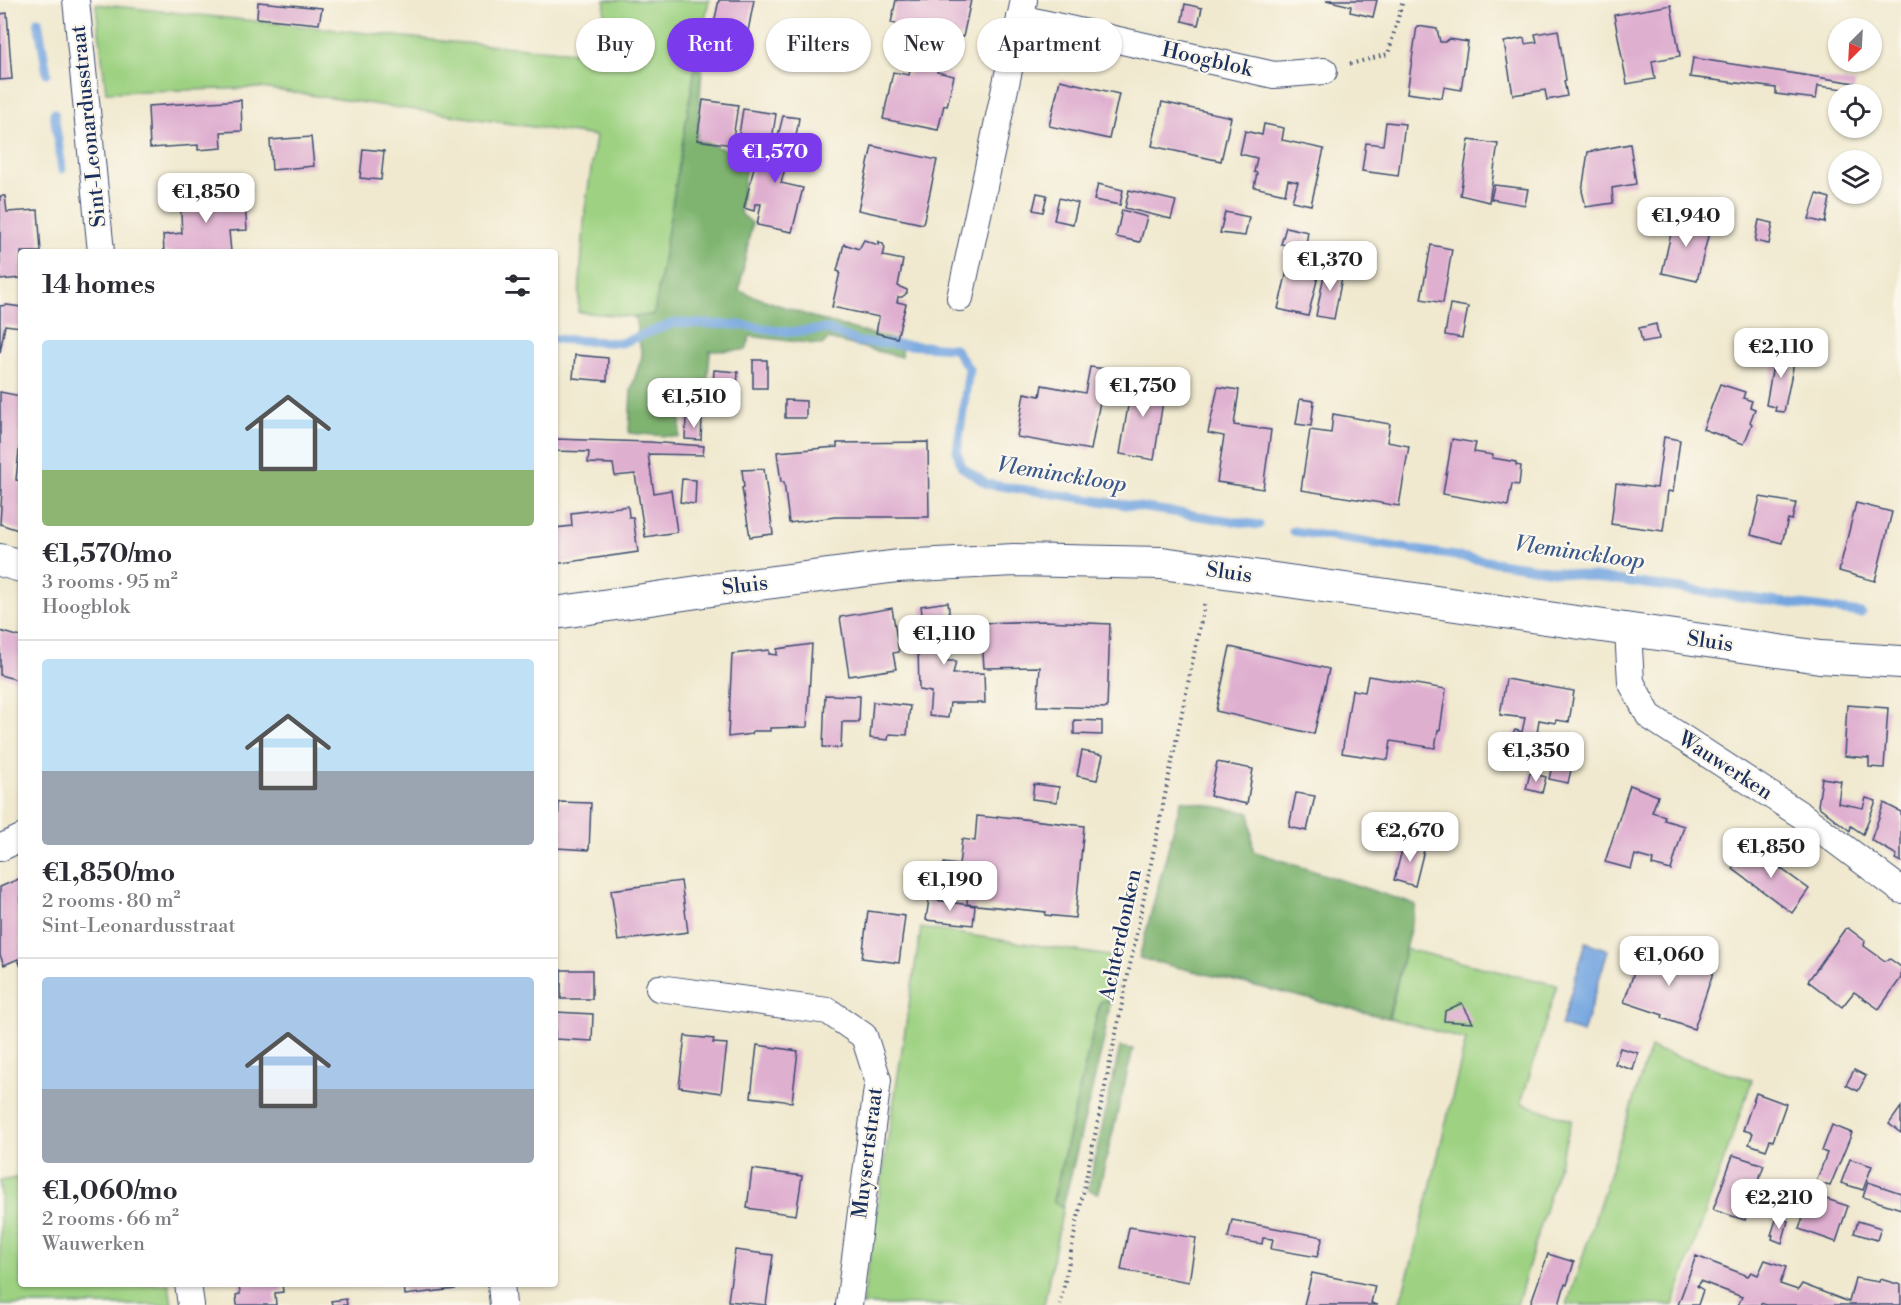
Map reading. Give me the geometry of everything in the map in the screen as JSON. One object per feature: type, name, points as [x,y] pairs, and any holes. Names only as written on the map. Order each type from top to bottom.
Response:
[{"type":"street","name":"Sint-Leonardusstraat","points":[[76,0],[101,249]]},
{"type":"street","name":"Hoogblok","points":[[960,298],[1022,9],[1274,75],[1324,71]]},
{"type":"street","points":[[0,560],[18,565]]},
{"type":"street","name":"Sluis","points":[[558,613],[898,566],[1014,560],[1162,563],[1820,657],[1901,662]]},
{"type":"street","name":"Wauwerken","points":[[1628,631],[1631,682],[1648,716],[1801,815],[1901,890]]},
{"type":"street","points":[[0,848],[18,839]]},
{"type":"street","name":"Muysertstraat","points":[[659,988],[828,1011],[864,1036],[878,1080],[849,1305]]},
{"type":"street","points":[[188,1287],[191,1305]]},
{"type":"street","points":[[501,1287],[503,1305]]},
{"type":"path","points":[[1324,71],[1388,54],[1403,0]]},
{"type":"path","name":"Achterdonken","points":[[1060,1305],[1211,571]]},
{"type":"green space","points":[[605,0],[709,0],[705,18],[667,18],[667,72],[694,72],[654,314],[635,317],[578,312],[585,210],[596,136],[261,88],[106,92],[96,4],[451,42],[576,52],[576,72],[655,72],[655,18],[604,18]]},
{"type":"green space","points":[[694,72],[702,72],[697,140],[747,157],[740,213],[752,223],[739,291],[821,320],[901,342],[901,357],[828,339],[822,345],[750,336],[746,350],[710,351],[705,414],[681,415],[679,437],[629,433],[631,390],[642,356],[635,317],[654,314]]},
{"type":"green space","points":[[1181,800],[1250,813],[1253,851],[1416,905],[1388,1018],[1139,958]]},
{"type":"green space","points":[[921,928],[1116,957],[1111,998],[1100,1002],[1053,1200],[1063,1207],[1044,1305],[862,1305]]},
{"type":"green space","points":[[1405,949],[1557,985],[1521,1103],[1572,1120],[1517,1305],[1399,1305],[1415,1250],[1466,1040],[1389,1018]]},
{"type":"green space","points":[[1111,998],[1103,1044],[1063,1207],[1053,1201],[1100,1002]]},
{"type":"green space","points":[[1120,1047],[1133,1049],[1098,1193],[1088,1190]]},
{"type":"green space","points":[[1650,1048],[1752,1080],[1673,1305],[1567,1305]]},
{"type":"green space","points":[[18,1178],[18,1287],[169,1287],[172,1305],[0,1305],[0,1181]]},
{"type":"water","points":[[1586,942],[1608,950],[1583,1033],[1561,1026]]},
{"type":"building","points":[[719,0],[754,0],[751,18],[715,18]]},
{"type":"building","points":[[896,0],[971,0],[965,28],[965,18],[892,18]]},
{"type":"building","points":[[1326,0],[1377,0],[1373,17],[1350,12],[1351,6]]},
{"type":"building","points":[[258,2],[322,8],[319,24],[257,18]]},
{"type":"building","points":[[1185,4],[1202,8],[1198,25],[1182,21]]},
{"type":"building","points":[[1671,5],[1680,56],[1652,61],[1655,79],[1627,84],[1614,15]]},
{"type":"building","points":[[7,13],[12,79],[0,80],[0,14]]},
{"type":"building","points":[[1417,26],[1437,29],[1440,42],[1449,39],[1468,42],[1461,90],[1444,87],[1442,98],[1407,93]]},
{"type":"building","points":[[1558,30],[1567,96],[1547,100],[1545,90],[1513,95],[1504,42],[1524,38],[1525,44],[1537,42],[1535,34]]},
{"type":"building","points":[[1693,58],[1855,83],[1828,84],[1828,87],[1818,86],[1816,99],[1776,94],[1776,88],[1690,77]]},
{"type":"building","points":[[893,72],[909,75],[910,72],[937,72],[954,76],[947,106],[944,105],[938,130],[883,119]]},
{"type":"building","points":[[1060,80],[1119,94],[1109,139],[1049,126]]},
{"type":"building","points":[[241,100],[242,131],[221,132],[222,148],[198,150],[198,145],[150,148],[148,106]]},
{"type":"building","points":[[703,100],[738,105],[732,145],[697,140]]},
{"type":"building","points":[[1162,102],[1231,117],[1221,161],[1152,146]]},
{"type":"building","points":[[743,109],[776,114],[770,153],[737,147]]},
{"type":"building","points":[[783,116],[799,118],[794,148],[777,145],[782,159],[787,161],[781,183],[803,188],[792,232],[757,225],[761,204],[755,204],[754,211],[744,208],[757,155],[771,157],[775,136],[778,136]]},
{"type":"building","points":[[1386,122],[1405,124],[1398,176],[1362,171],[1366,143],[1383,145]]},
{"type":"building","points":[[1264,124],[1284,128],[1282,140],[1324,149],[1311,205],[1292,201],[1298,182],[1288,180],[1285,194],[1254,187],[1257,158],[1240,154],[1245,131],[1262,135]]},
{"type":"building","points":[[311,137],[314,166],[272,170],[270,140]]},
{"type":"building","points":[[1469,140],[1498,144],[1489,202],[1460,195]]},
{"type":"building","points":[[1630,144],[1636,184],[1612,188],[1613,203],[1586,207],[1582,191],[1588,152]]},
{"type":"building","points":[[872,146],[937,160],[923,224],[858,210]]},
{"type":"building","points":[[363,149],[384,151],[381,180],[360,178]]},
{"type":"building","points":[[1098,184],[1123,190],[1120,205],[1094,200]]},
{"type":"building","points":[[1494,185],[1528,189],[1525,205],[1491,199]]},
{"type":"building","points":[[1129,190],[1176,201],[1171,219],[1125,208]]},
{"type":"building","points":[[226,192],[227,206],[245,205],[247,230],[229,231],[231,249],[164,249],[163,235],[182,233],[180,196]]},
{"type":"building","points":[[1037,193],[1047,195],[1043,212],[1033,210]]},
{"type":"building","points":[[1817,194],[1828,197],[1825,223],[1809,219]]},
{"type":"building","points":[[0,196],[5,196],[7,212],[38,210],[41,249],[18,249],[18,278],[0,280]]},
{"type":"building","points":[[1059,198],[1078,203],[1073,224],[1054,220]]},
{"type":"building","points":[[1122,210],[1147,217],[1140,242],[1116,237]]},
{"type":"building","points":[[1225,212],[1249,217],[1245,236],[1220,233]]},
{"type":"building","points":[[1675,216],[1711,224],[1697,281],[1662,273]]},
{"type":"building","points":[[1759,220],[1773,223],[1769,244],[1755,241]]},
{"type":"building","points":[[1286,227],[1308,232],[1306,244],[1325,249],[1308,316],[1278,309],[1292,250],[1303,253],[1304,249],[1281,244]]},
{"type":"building","points":[[864,240],[878,245],[878,241],[883,244],[885,248],[883,256],[903,260],[898,286],[907,290],[907,293],[898,297],[897,302],[906,304],[897,338],[876,333],[879,317],[832,307],[840,272],[837,271],[844,244],[859,249]]},
{"type":"building","points":[[1431,245],[1452,249],[1443,303],[1421,299]]},
{"type":"building","points":[[1326,264],[1344,267],[1334,319],[1316,316]]},
{"type":"building","points":[[1450,304],[1468,307],[1462,338],[1445,335]]},
{"type":"building","points":[[0,306],[18,307],[18,327],[5,325],[0,353]]},
{"type":"building","points":[[1656,324],[1659,339],[1642,342],[1639,328]]},
{"type":"building","points":[[1776,348],[1796,353],[1784,412],[1775,411],[1776,407],[1766,405]]},
{"type":"building","points":[[575,355],[608,358],[607,381],[573,378]]},
{"type":"building","points":[[753,360],[767,360],[767,388],[753,388]]},
{"type":"building","points":[[1090,367],[1106,369],[1091,450],[1017,437],[1024,393],[1040,396],[1042,385],[1085,393]]},
{"type":"building","points":[[714,370],[738,372],[736,405],[712,404]]},
{"type":"building","points":[[1133,376],[1166,381],[1154,460],[1120,454]]},
{"type":"building","points":[[1720,384],[1745,392],[1743,398],[1752,401],[1750,407],[1755,409],[1744,444],[1703,429]]},
{"type":"building","points":[[1218,387],[1239,390],[1234,425],[1271,430],[1263,489],[1217,482],[1224,436],[1208,433]]},
{"type":"building","points":[[0,392],[18,395],[16,480],[18,480],[18,530],[0,524],[2,490],[0,490]]},
{"type":"building","points":[[1300,399],[1314,401],[1311,426],[1296,424]]},
{"type":"building","points":[[785,400],[806,401],[806,418],[785,418]]},
{"type":"building","points":[[1333,414],[1390,424],[1387,442],[1409,446],[1399,506],[1301,490],[1310,430],[1331,433]]},
{"type":"building","points":[[686,418],[702,418],[701,440],[685,439]]},
{"type":"building","points":[[1664,437],[1680,440],[1673,492],[1668,491],[1663,531],[1611,524],[1616,483],[1657,488]]},
{"type":"building","points":[[558,439],[704,446],[703,455],[648,454],[654,493],[671,490],[677,532],[645,537],[635,474],[615,476],[613,464],[588,463],[589,452],[558,451]]},
{"type":"building","points":[[1452,439],[1476,443],[1474,452],[1493,455],[1492,458],[1516,462],[1516,465],[1521,466],[1519,485],[1512,484],[1508,506],[1443,494]]},
{"type":"building","points":[[928,442],[929,517],[835,517],[789,523],[784,482],[781,482],[777,452],[837,447],[837,443]]},
{"type":"building","points":[[764,469],[773,534],[750,537],[742,488],[744,487],[742,470]]},
{"type":"building","points":[[682,479],[696,480],[695,504],[680,502]]},
{"type":"building","points":[[1760,497],[1796,503],[1792,520],[1788,519],[1782,543],[1751,535]]},
{"type":"building","points":[[1856,503],[1892,512],[1875,581],[1839,571]]},
{"type":"building","points":[[628,506],[629,517],[633,517],[638,552],[558,564],[558,528],[572,526],[571,513]]},
{"type":"building","points":[[948,602],[953,645],[942,647],[943,661],[956,661],[953,674],[984,673],[985,703],[950,703],[948,718],[929,716],[931,692],[919,690],[918,648],[926,646],[921,606]]},
{"type":"building","points":[[892,608],[899,652],[893,653],[896,669],[849,676],[840,617]]},
{"type":"building","points":[[1045,621],[1110,624],[1107,708],[1037,706],[1040,667],[984,668],[981,623]]},
{"type":"building","points":[[0,631],[18,636],[18,680],[0,675]]},
{"type":"building","points":[[812,644],[807,727],[770,728],[770,731],[753,731],[752,734],[728,737],[732,654],[769,650],[769,654],[777,655],[777,649]]},
{"type":"building","points":[[1230,647],[1329,669],[1314,734],[1216,711]]},
{"type":"building","points":[[1368,676],[1446,689],[1435,748],[1391,741],[1388,760],[1342,753],[1352,690],[1365,692]]},
{"type":"building","points":[[1506,679],[1574,691],[1569,722],[1556,720],[1555,723],[1539,720],[1537,733],[1543,735],[1547,768],[1501,760],[1515,730],[1522,732],[1525,718],[1500,715]]},
{"type":"building","points":[[825,695],[860,696],[859,722],[842,722],[841,748],[823,747]]},
{"type":"building","points":[[873,702],[910,706],[907,735],[889,734],[888,740],[870,738]]},
{"type":"building","points":[[1847,705],[1888,708],[1884,768],[1869,767],[1869,758],[1844,756]]},
{"type":"building","points":[[1074,720],[1102,721],[1102,735],[1074,734]]},
{"type":"building","points":[[1082,751],[1103,755],[1097,780],[1077,776]]},
{"type":"building","points":[[1554,757],[1573,761],[1568,783],[1549,779]]},
{"type":"building","points":[[1217,762],[1253,769],[1247,804],[1210,796]]},
{"type":"building","points":[[1530,773],[1546,777],[1542,793],[1526,789]]},
{"type":"building","points":[[1822,778],[1841,781],[1838,803],[1863,808],[1866,798],[1876,801],[1863,834],[1851,826],[1850,831],[1818,806]]},
{"type":"building","points":[[1034,784],[1059,787],[1057,802],[1032,799]]},
{"type":"building","points":[[1630,785],[1658,796],[1652,812],[1665,816],[1664,820],[1684,826],[1671,870],[1652,865],[1653,860],[1635,855],[1631,869],[1605,862]]},
{"type":"building","points":[[1296,793],[1315,796],[1307,831],[1289,827]]},
{"type":"building","points":[[559,802],[591,803],[589,850],[558,848]]},
{"type":"building","points":[[1884,803],[1901,812],[1901,862],[1895,859],[1897,855],[1871,840]]},
{"type":"building","points":[[977,816],[997,818],[997,816],[1084,826],[1075,918],[1045,915],[1046,912],[967,904],[968,891],[941,888],[944,863],[959,865],[962,839],[975,841]]},
{"type":"building","points":[[1405,839],[1425,846],[1415,886],[1394,880]]},
{"type":"building","points":[[1750,846],[1809,889],[1792,913],[1733,869]]},
{"type":"building","points":[[18,879],[18,959],[4,965],[0,955],[0,887]]},
{"type":"building","points":[[681,881],[688,932],[618,941],[611,890]]},
{"type":"building","points":[[929,899],[975,906],[973,925],[926,920]]},
{"type":"building","points":[[868,911],[905,916],[899,963],[862,958]]},
{"type":"building","points":[[1848,928],[1865,941],[1864,946],[1885,961],[1890,959],[1901,967],[1901,978],[1879,1009],[1854,992],[1842,1007],[1808,981]]},
{"type":"building","points":[[1643,946],[1714,970],[1694,1029],[1662,1018],[1663,1015],[1624,1002]]},
{"type":"building","points":[[561,970],[592,970],[592,999],[561,999]]},
{"type":"building","points":[[1462,1003],[1473,1023],[1444,1021],[1445,1011]]},
{"type":"building","points":[[558,1012],[593,1014],[592,1041],[558,1039]]},
{"type":"building","points":[[685,1036],[714,1039],[713,1043],[727,1044],[721,1093],[679,1087]]},
{"type":"building","points":[[757,1045],[798,1051],[792,1102],[751,1097]]},
{"type":"building","points":[[1620,1048],[1638,1053],[1633,1070],[1615,1064]]},
{"type":"building","points":[[1854,1070],[1866,1076],[1858,1091],[1846,1085]]},
{"type":"building","points":[[1756,1093],[1786,1104],[1773,1141],[1770,1140],[1766,1150],[1749,1144],[1753,1133],[1743,1130]]},
{"type":"building","points":[[1901,1107],[1901,1133],[1889,1124]]},
{"type":"building","points":[[1832,1125],[1852,1133],[1830,1186],[1816,1182],[1827,1153],[1822,1151]]},
{"type":"building","points":[[1733,1155],[1764,1165],[1745,1220],[1713,1210]]},
{"type":"building","points":[[1850,1159],[1872,1166],[1863,1190],[1841,1183]]},
{"type":"building","points":[[752,1169],[802,1176],[796,1215],[747,1208]]},
{"type":"building","points":[[1868,1182],[1901,1193],[1901,1209],[1863,1197]]},
{"type":"building","points":[[1811,1194],[1848,1206],[1836,1242],[1799,1229]]},
{"type":"building","points":[[1777,1217],[1788,1221],[1782,1243],[1772,1239],[1773,1235],[1771,1235]]},
{"type":"building","points":[[1232,1220],[1323,1237],[1317,1257],[1271,1249],[1273,1239],[1263,1238],[1262,1244],[1228,1238]]},
{"type":"building","points":[[1858,1221],[1881,1228],[1877,1240],[1854,1233]]},
{"type":"building","points":[[1129,1227],[1196,1238],[1189,1282],[1121,1270]]},
{"type":"building","points":[[735,1250],[773,1255],[766,1305],[728,1301]]},
{"type":"building","points":[[1548,1254],[1574,1262],[1567,1285],[1565,1284],[1559,1305],[1530,1305]]},
{"type":"building","points":[[1696,1256],[1748,1276],[1751,1272],[1758,1275],[1765,1260],[1786,1267],[1780,1284],[1798,1290],[1802,1284],[1849,1302],[1855,1278],[1879,1282],[1880,1279],[1901,1285],[1901,1305],[1766,1305],[1761,1303],[1761,1305],[1738,1305],[1742,1297],[1700,1281],[1697,1286],[1703,1290],[1698,1305],[1678,1305]]},
{"type":"building","points":[[1312,1273],[1375,1286],[1371,1303],[1378,1305],[1304,1305]]},
{"type":"building","points":[[239,1287],[282,1287],[283,1292],[275,1293],[276,1305],[237,1305],[236,1295],[240,1294]]},
{"type":"building","points":[[404,1287],[455,1287],[455,1289],[405,1295]]},
{"type":"building","points":[[346,1299],[347,1305],[332,1305],[331,1301]]},
{"type":"waterway","name":"Vleminckloop","points":[[38,21],[47,73]]},
{"type":"waterway","name":"Vleminckloop","points":[[54,113],[62,169]]},
{"type":"waterway","name":"Vleminckloop","points":[[558,339],[621,343],[674,323],[740,325],[791,332],[826,329],[859,342],[954,348],[969,369],[957,452],[962,467],[987,484],[1259,525]]},
{"type":"waterway","name":"Vleminckloop","points":[[1293,531],[1579,575],[1861,613]]}]
